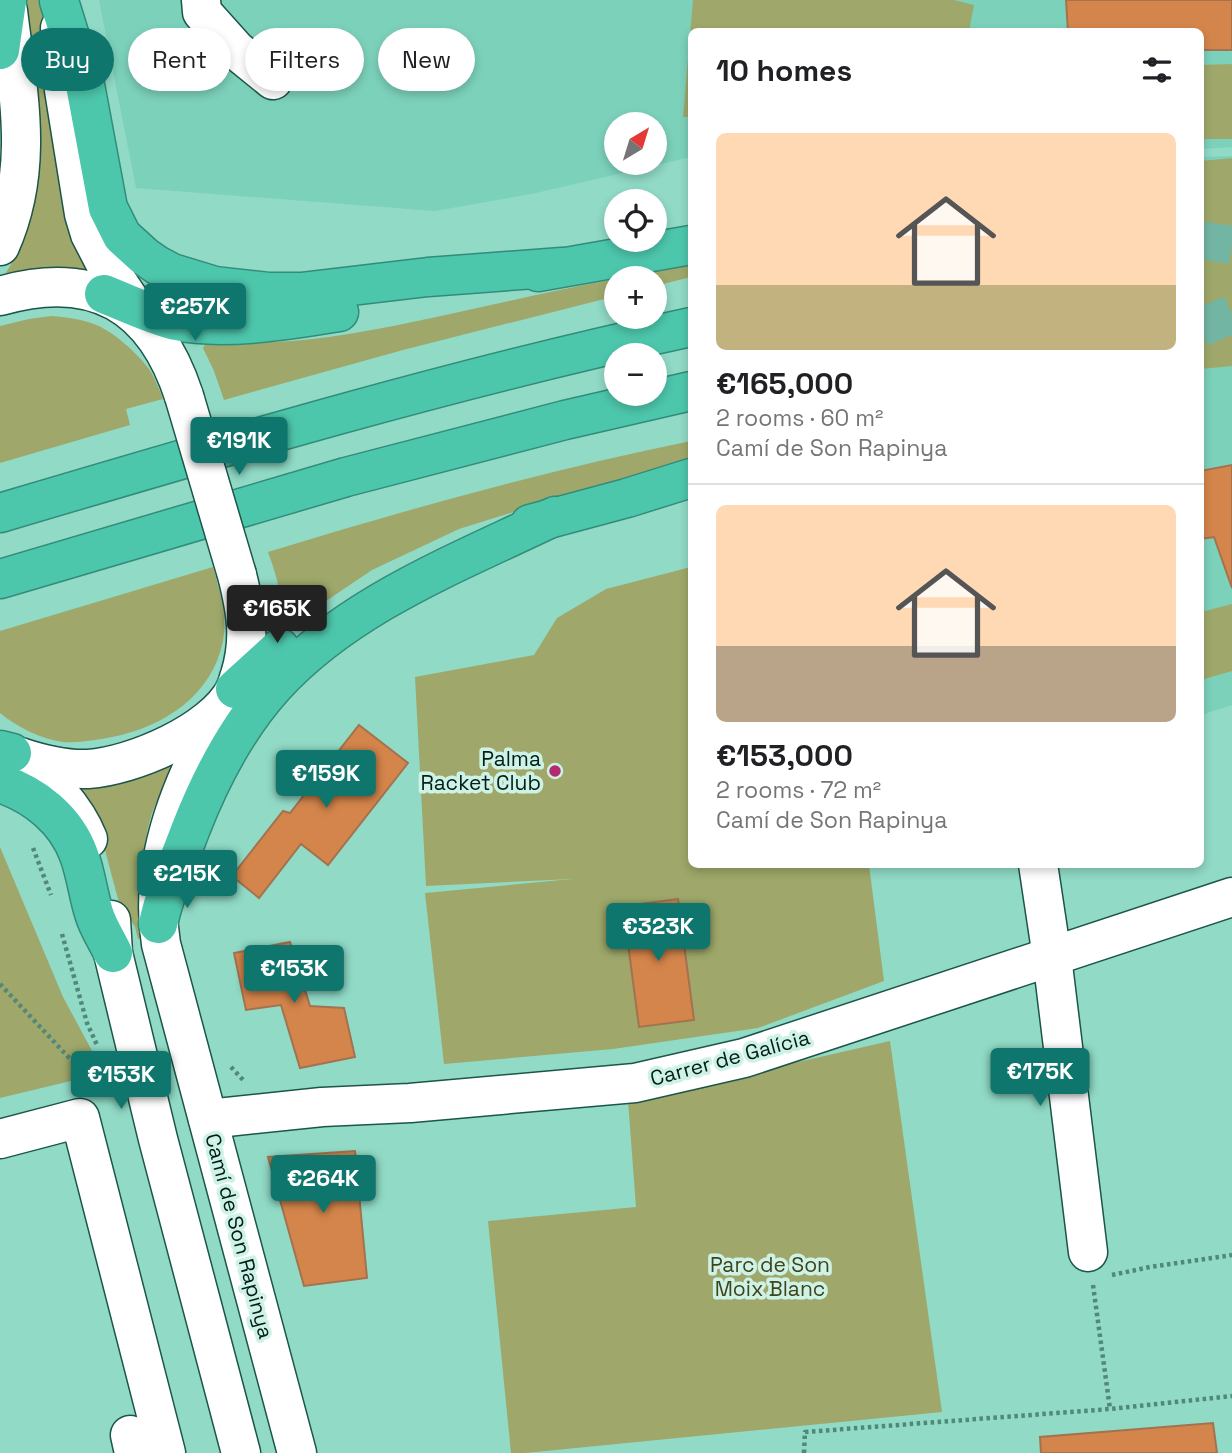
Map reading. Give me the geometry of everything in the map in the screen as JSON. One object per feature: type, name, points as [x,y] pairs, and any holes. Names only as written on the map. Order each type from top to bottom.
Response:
[{"type":"highway","points":[[0,50],[7,0]]},
{"type":"highway","points":[[59,0],[85,85],[108,208],[122,236],[144,256],[172,273],[215,286],[269,292],[302,292],[428,277],[562,267]]},
{"type":"highway","points":[[127,308],[186,323],[260,322],[347,311],[562,267],[688,246]]},
{"type":"highway","points":[[0,513],[399,398],[688,328]]},
{"type":"highway","points":[[0,579],[359,474],[565,420],[688,392]]},
{"type":"highway","points":[[232,695],[280,648],[311,624],[424,561],[477,540],[688,479]]},
{"type":"highway","points":[[158,924],[163,900],[206,793],[242,729],[275,685],[314,649],[363,613],[555,516]]},
{"type":"highway","points":[[7,758],[14,788],[46,807],[70,836],[79,855],[95,917],[113,953]]},
{"type":"street","points":[[0,246],[18,195],[22,148],[21,117],[7,0]]},
{"type":"street","points":[[59,0],[64,90],[84,214],[89,234],[127,308]]},
{"type":"street","points":[[201,0],[202,12],[245,57]]},
{"type":"street","points":[[0,296],[36,287],[58,286],[83,289],[127,308]]},
{"type":"street","name":"Camí de Son Rapinya","points":[[127,308],[168,355],[177,374],[237,575],[246,621],[244,662],[232,695],[206,737],[172,818],[157,903],[158,924],[161,944],[296,1453]]},
{"type":"street","points":[[7,758],[79,769],[132,760],[183,737],[209,720],[232,695]]},
{"type":"street","points":[[1039,868],[1090,1266]]},
{"type":"street","name":"Carrer de Galícia","points":[[208,1119],[322,1107],[410,1103],[635,1083],[744,1058],[1232,897]]},
{"type":"street","points":[[113,953],[146,999],[166,1067],[191,1103],[208,1119]]},
{"type":"street","points":[[113,953],[158,1139],[241,1453]]},
{"type":"street","points":[[0,1139],[80,1118],[166,1453]]},
{"type":"path","points":[[29,837],[52,898]]},
{"type":"path","points":[[59,924],[87,1023],[100,1050]]},
{"type":"path","points":[[0,984],[88,1077],[117,1072]]},
{"type":"path","points":[[229,1065],[244,1081],[252,1083]]},
{"type":"path","points":[[1110,1409],[1090,1266],[1150,1267],[1232,1255]]},
{"type":"path","points":[[804,1453],[805,1432],[1110,1409],[1232,1396]]},
{"type":"shaded area","points":[[99,0],[1232,0],[1232,147],[1204,149],[1204,28],[688,28],[688,158],[667,163],[667,112],[604,112],[604,175],[614,175],[536,193],[435,211],[136,188],[114,76],[114,28],[105,28]]},
{"type":"shaded area","points":[[1232,156],[1232,705],[1204,714],[1204,157]]},
{"type":"green space","points":[[25,0],[43,0],[46,28],[24,28]]},
{"type":"green space","points":[[693,0],[954,0],[974,5],[970,28],[691,28]]},
{"type":"green space","points":[[688,58],[688,117],[683,117]]},
{"type":"green space","points":[[1232,64],[1232,139],[1204,139],[1204,65]]},
{"type":"green space","points":[[22,91],[54,91],[71,237],[90,275],[3,278],[18,252]]},
{"type":"green space","points":[[1232,158],[1232,366],[1204,369],[1204,161]]},
{"type":"green space","points":[[688,266],[688,278],[667,283],[667,269]]},
{"type":"green space","points":[[604,281],[604,299],[403,350],[224,400],[203,348],[206,343],[252,343],[329,337]]},
{"type":"green space","points":[[51,316],[89,322],[117,337],[149,369],[163,399],[126,409],[130,425],[0,463],[0,326]]},
{"type":"green space","points":[[688,442],[688,462],[459,529],[372,570],[284,633],[280,592],[268,552],[478,491]]},
{"type":"green space","points":[[213,567],[224,613],[223,641],[217,661],[196,693],[167,717],[131,732],[100,739],[63,742],[22,728],[0,713],[0,631]]},
{"type":"green space","name":"Palma Racket Club","points":[[688,568],[688,868],[869,868],[884,981],[758,1028],[613,1049],[444,1064],[425,893],[572,879],[426,886],[415,677],[534,655],[557,618],[606,589]]},
{"type":"green space","points":[[1232,604],[1232,671],[1204,679],[1204,611]]},
{"type":"green space","points":[[177,759],[152,813],[148,828],[142,875],[145,937],[138,939],[135,927],[118,899],[97,830],[74,794],[80,785]]},
{"type":"green space","points":[[0,847],[63,997],[104,1073],[0,1098]]},
{"type":"green space","name":"Parc de Son Moix Blanc","points":[[890,1041],[942,1412],[511,1453],[488,1221],[636,1207],[628,1101]]},
{"type":"building","points":[[1066,0],[1232,0],[1232,50],[1204,50],[1204,28],[1068,28]]},
{"type":"building","points":[[1232,465],[1232,588],[1214,537],[1204,538],[1204,470]]},
{"type":"building","points":[[359,725],[408,763],[328,865],[301,844],[259,898],[232,876],[283,811],[290,813]]},
{"type":"building","points":[[678,899],[694,1020],[639,1027],[623,906]]},
{"type":"building","points":[[290,942],[310,1006],[344,1008],[355,1057],[300,1068],[281,1005],[246,1010],[234,953]]},
{"type":"building","points":[[355,1151],[367,1278],[304,1286],[268,1157]]},
{"type":"building","points":[[1213,1423],[1217,1453],[1041,1453],[1040,1437]]},
{"type":"tunnel","points":[[1204,241],[1232,245]]},
{"type":"tunnel","points":[[1204,326],[1232,314]]},
{"type":"place","name":"Palma Racket Club","points":[[555,771]]}]
